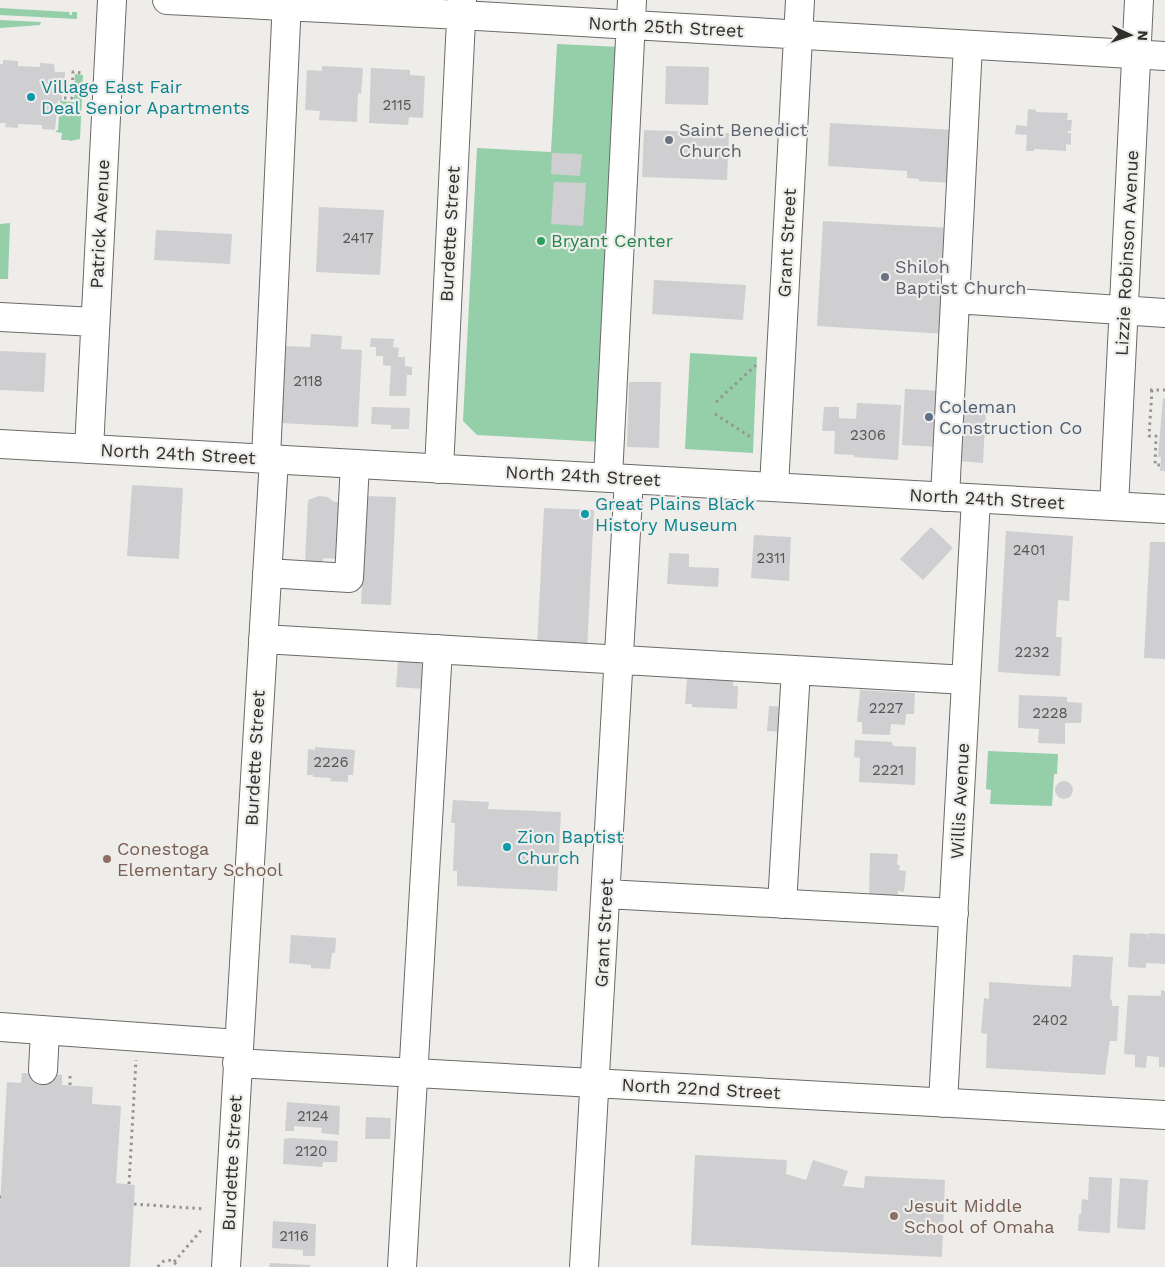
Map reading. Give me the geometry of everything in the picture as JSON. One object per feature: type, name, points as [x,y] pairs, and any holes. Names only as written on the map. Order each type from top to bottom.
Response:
[{"type":"street","name":"Patrick Avenue","points":[[89,449],[112,0]]},
{"type":"street","name":"North 25th Street","points":[[167,0],[632,12],[798,35],[1165,56]]},
{"type":"street","name":"Grant Street","points":[[774,487],[800,0]]},
{"type":"street","name":"Lizzie Robinson Avenue","points":[[1114,506],[1139,0]]},
{"type":"street","name":"Burdette Street","points":[[226,1267],[267,573],[287,3]]},
{"type":"street","name":"Burdette Street","points":[[439,469],[462,8]]},
{"type":"street","name":"Grant Street","points":[[584,1267],[619,659],[618,478],[632,12]]},
{"type":"street","points":[[945,497],[968,45]]},
{"type":"street","points":[[955,299],[1165,313]]},
{"type":"street","points":[[0,317],[95,322]]},
{"type":"street","name":"North 24th Street","points":[[0,444],[1165,509]]},
{"type":"street","points":[[267,573],[349,578],[355,464]]},
{"type":"street","name":"Willis Avenue","points":[[943,1103],[976,499]]},
{"type":"street","points":[[263,639],[966,680]]},
{"type":"street","points":[[402,1267],[438,649]]},
{"type":"street","points":[[782,904],[796,670]]},
{"type":"street","points":[[606,894],[954,914]]},
{"type":"street","name":"North 22nd Street","points":[[0,1027],[137,1037],[238,1054],[413,1074],[1165,1115]]},
{"type":"street","points":[[43,1070],[45,1031]]},
{"type":"path","points":[[64,98],[72,98],[74,72]]},
{"type":"path","points":[[716,402],[761,360]]},
{"type":"path","points":[[1144,390],[1165,390]]},
{"type":"path","points":[[1152,390],[1149,436],[1156,436],[1155,465],[1160,465]]},
{"type":"path","points":[[715,414],[756,441]]},
{"type":"path","points":[[128,1184],[137,1037]]},
{"type":"path","points":[[134,1204],[204,1209]]},
{"type":"path","points":[[174,1262],[203,1228]]},
{"type":"path","points":[[158,1267],[163,1261],[174,1262],[178,1267]]},
{"type":"green space","points":[[0,8],[69,12],[70,15],[72,15],[72,12],[77,12],[77,19],[0,15]]},
{"type":"green space","points":[[0,20],[41,22],[40,25],[0,28]]},
{"type":"green space","name":"Bryant Center","points":[[557,44],[621,47],[601,442],[477,435],[463,421],[477,148],[551,152]]},
{"type":"green space","points":[[75,74],[83,75],[80,139],[61,140],[62,133],[56,132],[58,130],[60,101],[74,102]]},
{"type":"green space","points":[[10,223],[8,279],[0,279],[0,224]]},
{"type":"green space","points":[[690,353],[757,357],[753,453],[685,449]]},
{"type":"green space","points":[[988,751],[1058,754],[1057,774],[1054,774],[1052,806],[990,804],[991,790],[986,789]]},
{"type":"building","name":"Village East Fair Deal Senior Apartments","points":[[3,60],[18,61],[18,66],[40,67],[40,63],[54,64],[55,72],[65,72],[64,94],[62,94],[62,101],[58,101],[55,130],[42,129],[42,125],[18,124],[18,128],[5,127],[6,123],[0,123],[0,64],[3,64]]},
{"type":"building","points":[[322,66],[363,68],[361,94],[358,93],[357,122],[319,120],[320,111],[305,110],[307,70],[322,71]]},
{"type":"building","points":[[666,66],[709,67],[708,105],[665,104]]},
{"type":"building","points":[[371,68],[410,70],[410,75],[425,76],[423,118],[409,117],[408,125],[369,123]]},
{"type":"building","points":[[1028,109],[1036,110],[1036,112],[1068,113],[1067,120],[1072,120],[1071,131],[1068,131],[1068,133],[1071,133],[1071,145],[1066,144],[1066,151],[1034,149],[1034,151],[1026,151],[1027,135],[1015,134],[1016,125],[1027,126]]},
{"type":"building","points":[[830,123],[954,130],[951,183],[919,181],[919,179],[907,178],[907,171],[828,166]]},
{"type":"building","points":[[644,130],[729,133],[727,180],[642,177]]},
{"type":"building","points":[[552,153],[582,154],[580,176],[551,174]]},
{"type":"building","points":[[554,182],[586,183],[583,226],[551,224]]},
{"type":"building","points":[[319,207],[384,210],[380,275],[316,272]]},
{"type":"building","name":"Shiloh Baptist Church","points":[[823,221],[952,228],[946,334],[817,326]]},
{"type":"building","points":[[156,230],[232,234],[230,264],[154,260]]},
{"type":"building","points":[[654,280],[746,285],[743,320],[652,314]]},
{"type":"building","points":[[311,334],[342,336],[341,349],[362,350],[358,427],[280,423],[284,346],[310,347]]},
{"type":"building","points":[[371,338],[394,339],[393,347],[399,348],[398,357],[405,357],[405,366],[412,367],[412,375],[407,375],[406,396],[389,396],[391,366],[383,365],[383,356],[376,356],[376,347],[370,347]]},
{"type":"building","points":[[0,351],[46,353],[44,392],[0,390]]},
{"type":"building","points":[[629,382],[661,382],[659,448],[627,447]]},
{"type":"building","points":[[905,389],[943,391],[940,447],[902,445]]},
{"type":"building","points":[[1163,398],[1165,398],[1165,471],[1160,471],[1161,457],[1158,457]]},
{"type":"building","points":[[857,403],[901,405],[898,460],[834,454],[835,431],[822,431],[824,407],[839,407],[839,418],[856,419]]},
{"type":"building","points":[[372,407],[410,408],[409,429],[391,429],[391,425],[371,424]]},
{"type":"building","points":[[961,408],[986,409],[983,463],[958,461]]},
{"type":"building","points":[[132,485],[183,488],[179,559],[127,556]]},
{"type":"building","points":[[319,496],[328,497],[334,502],[338,502],[338,511],[343,512],[341,543],[336,543],[336,559],[323,558],[323,563],[305,562],[308,500]]},
{"type":"building","points":[[367,496],[396,497],[391,605],[361,604]]},
{"type":"building","points":[[544,508],[594,510],[587,650],[537,647]]},
{"type":"building","points":[[931,527],[953,548],[923,580],[900,559]]},
{"type":"building","points":[[1006,531],[1073,536],[1069,601],[1058,600],[1056,637],[1062,637],[1060,676],[998,672]]},
{"type":"building","points":[[754,535],[791,537],[789,581],[751,578]]},
{"type":"building","points":[[1150,542],[1165,542],[1165,659],[1144,658]]},
{"type":"building","points":[[669,553],[689,554],[689,567],[719,568],[718,587],[667,584]]},
{"type":"building","points":[[398,660],[426,662],[424,689],[396,687]]},
{"type":"building","points":[[693,676],[734,678],[733,686],[738,686],[737,709],[692,707],[692,704],[685,704],[687,679],[693,679]]},
{"type":"building","points":[[860,690],[915,693],[914,714],[906,714],[905,725],[891,724],[890,735],[862,734],[862,722],[857,722]]},
{"type":"building","points":[[1019,695],[1067,697],[1067,702],[1082,703],[1081,723],[1065,723],[1065,744],[1038,743],[1039,729],[1018,728]]},
{"type":"building","points":[[769,706],[787,707],[785,732],[767,731]]},
{"type":"building","points":[[855,740],[892,742],[893,746],[916,747],[915,785],[859,782],[860,758],[854,757]]},
{"type":"building","points":[[315,747],[355,750],[353,775],[348,775],[348,782],[330,781],[331,778],[307,775],[308,749],[315,750]]},
{"type":"building","points":[[1064,781],[1072,786],[1073,790],[1068,798],[1064,799],[1056,794],[1055,790],[1060,782]]},
{"type":"building","name":"Zion Baptist Church","points":[[453,800],[489,802],[488,809],[561,812],[557,891],[457,886],[457,871],[453,871],[455,823],[451,823]]},
{"type":"building","points":[[870,853],[898,854],[897,865],[900,865],[899,870],[906,871],[904,892],[898,891],[898,897],[869,896]]},
{"type":"building","points":[[1130,933],[1148,934],[1148,941],[1149,933],[1165,934],[1165,964],[1146,963],[1146,968],[1128,967]]},
{"type":"building","points":[[291,935],[336,938],[335,953],[332,953],[330,969],[311,968],[311,965],[289,963]]},
{"type":"building","points":[[1073,955],[1113,957],[1110,999],[1112,1000],[1112,1006],[1119,1006],[1117,1041],[1110,1041],[1105,1075],[986,1068],[987,1034],[981,1033],[984,998],[989,999],[989,982],[1071,987]]},
{"type":"building","points":[[1161,990],[1165,991],[1165,1067],[1159,1067],[1159,1057],[1147,1056],[1146,1068],[1135,1067],[1135,1055],[1124,1054],[1128,995],[1161,996]]},
{"type":"building","points":[[22,1073],[62,1075],[62,1085],[93,1087],[92,1104],[121,1106],[116,1183],[135,1185],[130,1267],[0,1267],[0,1205],[7,1082],[21,1083]]},
{"type":"building","points":[[287,1102],[340,1106],[339,1135],[321,1133],[322,1128],[294,1126],[294,1131],[285,1131]]},
{"type":"building","points":[[366,1117],[391,1118],[390,1139],[365,1139]]},
{"type":"building","points":[[284,1139],[338,1141],[337,1162],[323,1162],[322,1167],[283,1164]]},
{"type":"building","points":[[695,1155],[787,1160],[786,1174],[806,1180],[813,1160],[848,1171],[843,1186],[864,1188],[865,1176],[945,1180],[942,1257],[691,1245]]},
{"type":"building","points":[[1089,1177],[1112,1178],[1110,1233],[1078,1231],[1082,1199],[1088,1200]]},
{"type":"building","points":[[1120,1178],[1148,1180],[1145,1230],[1117,1228]]},
{"type":"building","points":[[273,1221],[316,1224],[315,1256],[303,1256],[303,1250],[272,1248]]},
{"type":"building","points":[[270,1263],[310,1265],[310,1267],[269,1267]]},
{"type":"place","name":"Village East Fair Deal Senior Apartments","points":[[31,97]]},
{"type":"place","name":"Saint Benedict Church","points":[[669,140]]},
{"type":"place","name":"Bryant Center","points":[[541,241]]},
{"type":"place","name":"Shiloh Baptist Church","points":[[885,277]]},
{"type":"place","name":"Coleman Construction Co","points":[[929,417]]},
{"type":"place","name":"Great Plains Black History Museum","points":[[585,514]]},
{"type":"place","name":"Zion Baptist Church","points":[[507,847]]},
{"type":"place","name":"Conestoga Elementary School","points":[[107,859]]},
{"type":"place","name":"Jesuit Middle School of Omaha","points":[[894,1216]]}]
